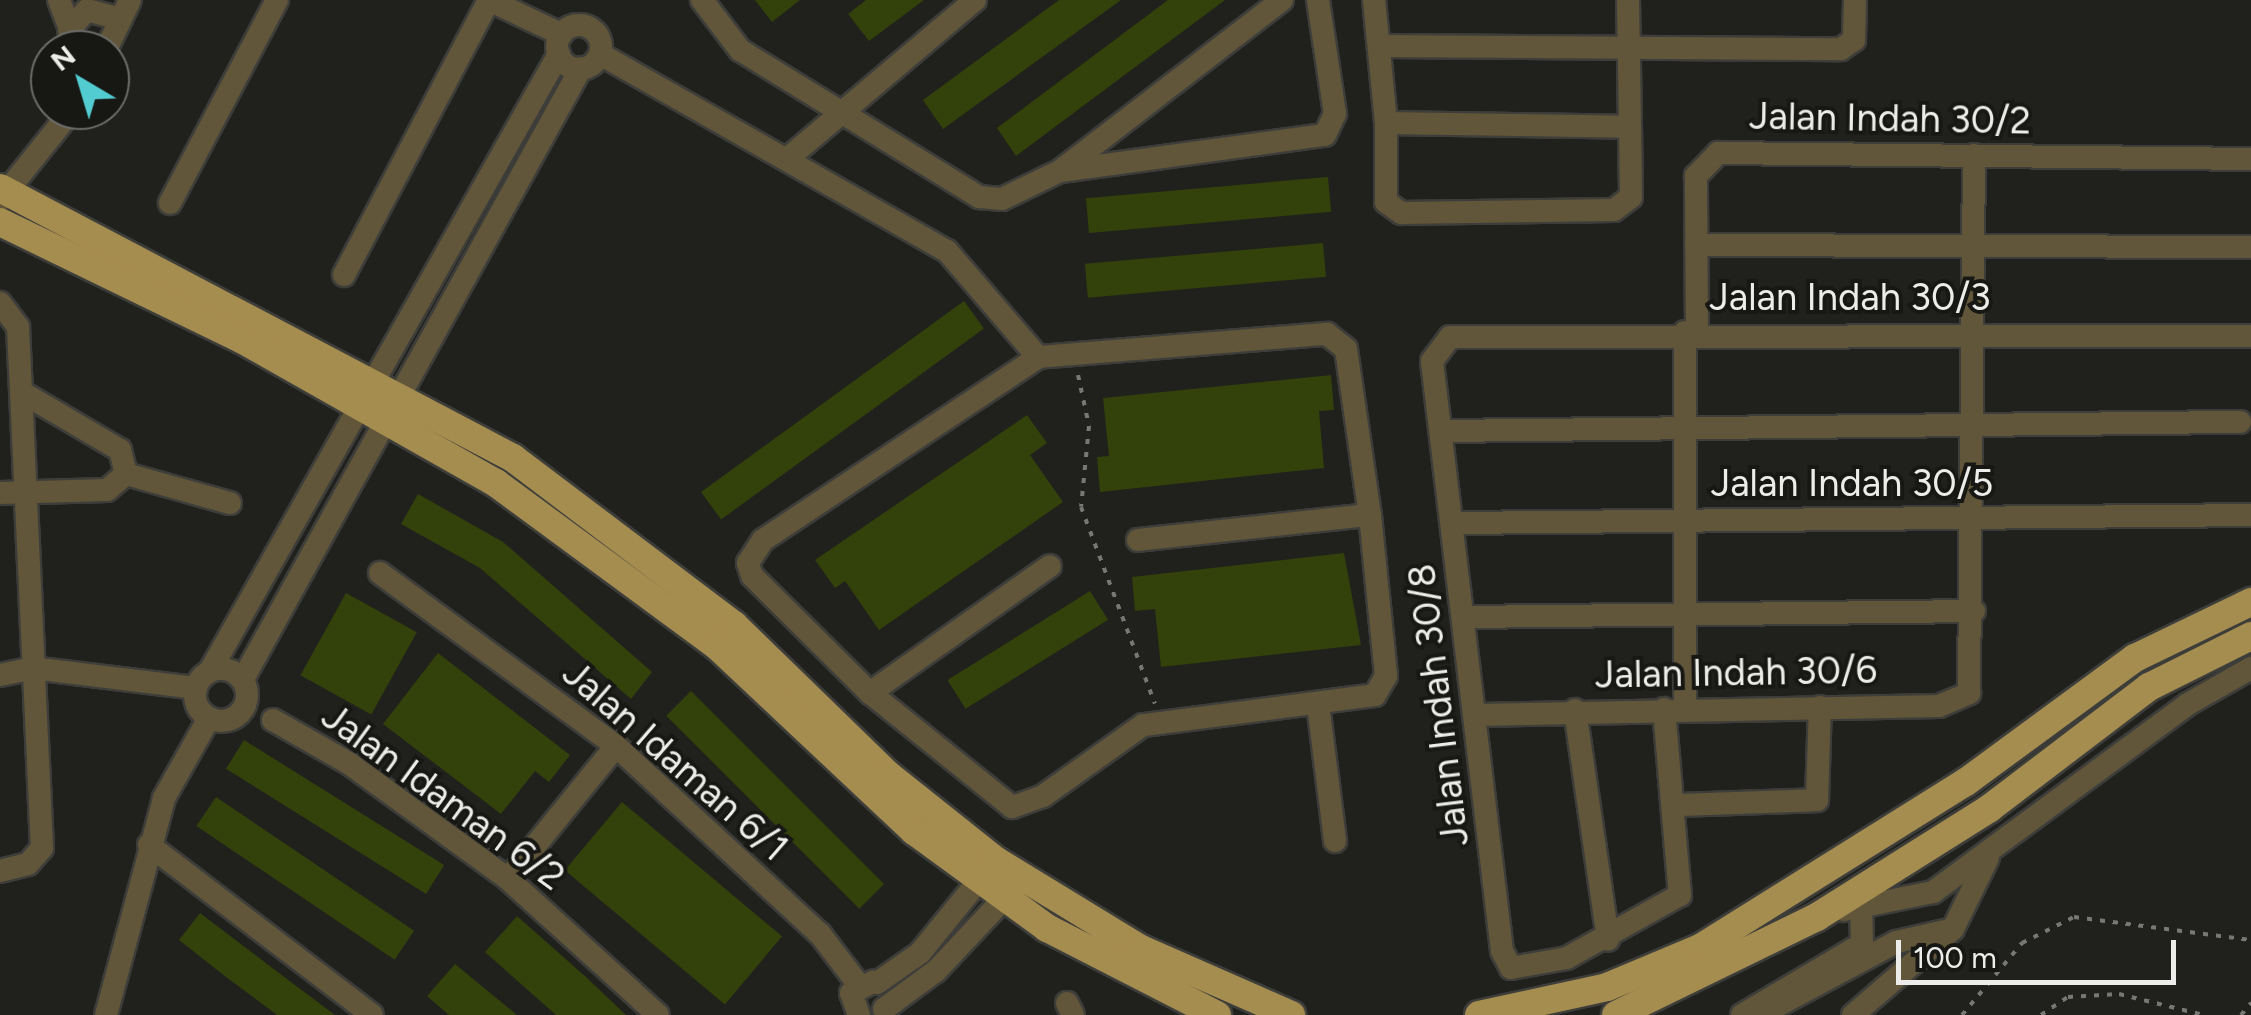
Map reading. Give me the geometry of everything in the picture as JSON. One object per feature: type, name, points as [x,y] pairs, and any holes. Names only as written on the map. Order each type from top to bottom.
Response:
[{"type":"main road","points":[[3,194],[381,399],[606,558],[716,645],[869,794],[1014,888],[1126,973],[1217,1015]]},
{"type":"main road","points":[[0,222],[381,399]]},
{"type":"main road","points":[[1479,1015],[1606,987],[1700,948],[1966,782],[2134,658],[2181,618],[2251,584]]},
{"type":"main road","points":[[2134,658],[2251,602]]},
{"type":"main road","points":[[1616,1015],[1796,928],[1990,808],[2149,686],[2251,636]]},
{"type":"main road","points":[[1014,888],[1291,1015]]},
{"type":"street","points":[[60,0],[70,30]]},
{"type":"street","points":[[170,202],[277,0]]},
{"type":"street","points":[[344,275],[489,0],[590,61],[786,160],[947,251],[1038,357]]},
{"type":"street","points":[[702,0],[740,50],[979,197],[1002,199],[1060,171],[1282,0]]},
{"type":"street","points":[[786,160],[834,111],[975,0]]},
{"type":"street","points":[[1060,171],[1325,135],[1335,114],[1318,0]]},
{"type":"street","points":[[1374,0],[1386,123],[1386,202],[1400,213],[1624,206],[1630,127],[1628,0]]},
{"type":"street","points":[[1380,46],[1841,49],[1854,40],[1855,0]]},
{"type":"street","points":[[78,30],[87,10],[125,9]]},
{"type":"street","points":[[106,1015],[164,798],[209,718],[203,680],[381,399],[496,222],[590,61],[586,26],[560,44],[471,211],[381,399],[242,679],[241,712],[209,718]]},
{"type":"street","points":[[1386,123],[1630,127]]},
{"type":"street","points":[[3,194],[56,130]]},
{"type":"street","name":"Jalan Indah 30/2","points":[[1608,940],[1680,895],[1675,709],[1685,614],[1685,426],[1696,245],[1696,176],[1718,153],[2251,160]]},
{"type":"street","points":[[1464,617],[1974,611],[1974,154]]},
{"type":"street","points":[[471,211],[496,222]]},
{"type":"street","points":[[1696,245],[2251,247]]},
{"type":"street","points":[[0,303],[16,315],[41,836],[38,858],[0,871]]},
{"type":"street","name":"Jalan Indah 30/3","points":[[1450,336],[1691,332],[2251,336]]},
{"type":"street","name":"Jalan Indah 30/8","points":[[1450,336],[1432,362],[1503,960],[1536,969],[1608,940]]},
{"type":"street","points":[[1338,340],[1370,515],[1386,676],[1368,698],[1160,723],[1012,807],[870,693],[762,590],[748,563],[763,540],[1038,357],[1338,340]]},
{"type":"street","points":[[21,392],[120,450],[126,474]]},
{"type":"street","points":[[1441,431],[1685,426],[1974,428],[2240,422]]},
{"type":"street","points":[[0,493],[24,488],[107,490],[126,474]]},
{"type":"street","points":[[126,474],[230,502]]},
{"type":"street","points":[[1138,540],[1370,515]]},
{"type":"street","name":"Jalan Indah 30/5","points":[[1453,523],[2251,516]]},
{"type":"street","points":[[870,693],[1050,566]]},
{"type":"street","name":"Jalan Idaman 6/1","points":[[380,573],[616,746],[820,934],[868,984]]},
{"type":"street","name":"Jalan Indah 30/6","points":[[1476,715],[1575,710],[1952,706],[1969,693],[1974,670],[1974,611]]},
{"type":"street","points":[[0,675],[32,668],[203,680],[242,679]]},
{"type":"street","points":[[1796,928],[1861,904],[1933,892],[2244,680]]},
{"type":"street","points":[[1318,704],[1335,841]]},
{"type":"street","points":[[1676,805],[1817,800],[1820,707]]},
{"type":"street","points":[[1575,710],[1608,940]]},
{"type":"street","name":"Jalan Idaman 6/2","points":[[273,720],[508,879],[658,1015]]},
{"type":"street","points":[[508,879],[616,746]]},
{"type":"street","points":[[150,845],[372,1015]]},
{"type":"street","points":[[1853,1015],[1953,929],[1988,858]]},
{"type":"street","points":[[858,1015],[850,999],[920,953],[988,870]]},
{"type":"street","points":[[868,984],[881,1013],[1014,888]]},
{"type":"street","points":[[1742,1015],[1862,944],[1861,904]]},
{"type":"street","points":[[1760,1015],[1896,942],[1953,929]]},
{"type":"path","points":[[1073,354],[1089,426],[1081,507],[1160,723]]},
{"type":"path","points":[[1962,1015],[2022,943],[2074,917],[2251,940]]},
{"type":"path","points":[[2041,1015],[2068,996],[2119,994],[2203,1015]]},
{"type":"path","points":[[2241,1015],[2251,1004]]},
{"type":"building","points":[[755,0],[800,0],[772,22]]},
{"type":"building","points":[[866,0],[924,0],[869,41],[848,14]]},
{"type":"building","points":[[1059,0],[1121,0],[943,129],[923,100]]},
{"type":"building","points":[[1168,0],[1225,0],[1016,156],[997,128]]},
{"type":"building","points":[[1328,177],[1331,212],[1089,233],[1086,198]]},
{"type":"building","points":[[1323,243],[1326,277],[1088,298],[1085,264]]},
{"type":"building","points":[[964,301],[984,329],[721,520],[701,492]]},
{"type":"building","points":[[1331,375],[1334,410],[1319,411],[1324,468],[1100,492],[1097,457],[1109,456],[1103,398]]},
{"type":"building","points":[[1027,415],[1047,443],[1030,455],[1063,502],[879,630],[845,581],[835,588],[815,560]]},
{"type":"building","points":[[418,494],[503,542],[652,672],[631,699],[480,568],[401,524]]},
{"type":"building","points":[[1344,553],[1361,645],[1161,667],[1155,609],[1135,611],[1132,577]]},
{"type":"building","points":[[1090,591],[1108,620],[966,709],[948,680]]},
{"type":"building","points":[[346,593],[417,632],[371,714],[300,675]]},
{"type":"building","points":[[438,653],[570,755],[549,782],[535,771],[501,814],[383,724]]},
{"type":"building","points":[[691,691],[884,884],[859,909],[666,716]]},
{"type":"building","points":[[244,740],[444,865],[426,894],[226,769]]},
{"type":"building","points":[[216,797],[414,931],[395,960],[196,826]]},
{"type":"building","points":[[622,802],[782,936],[725,1005],[565,870]]},
{"type":"building","points":[[200,913],[335,1015],[277,1015],[226,977],[179,940]]},
{"type":"building","points":[[517,916],[626,1015],[556,1015],[485,952]]},
{"type":"building","points":[[455,964],[517,1015],[449,1015],[427,996]]}]
